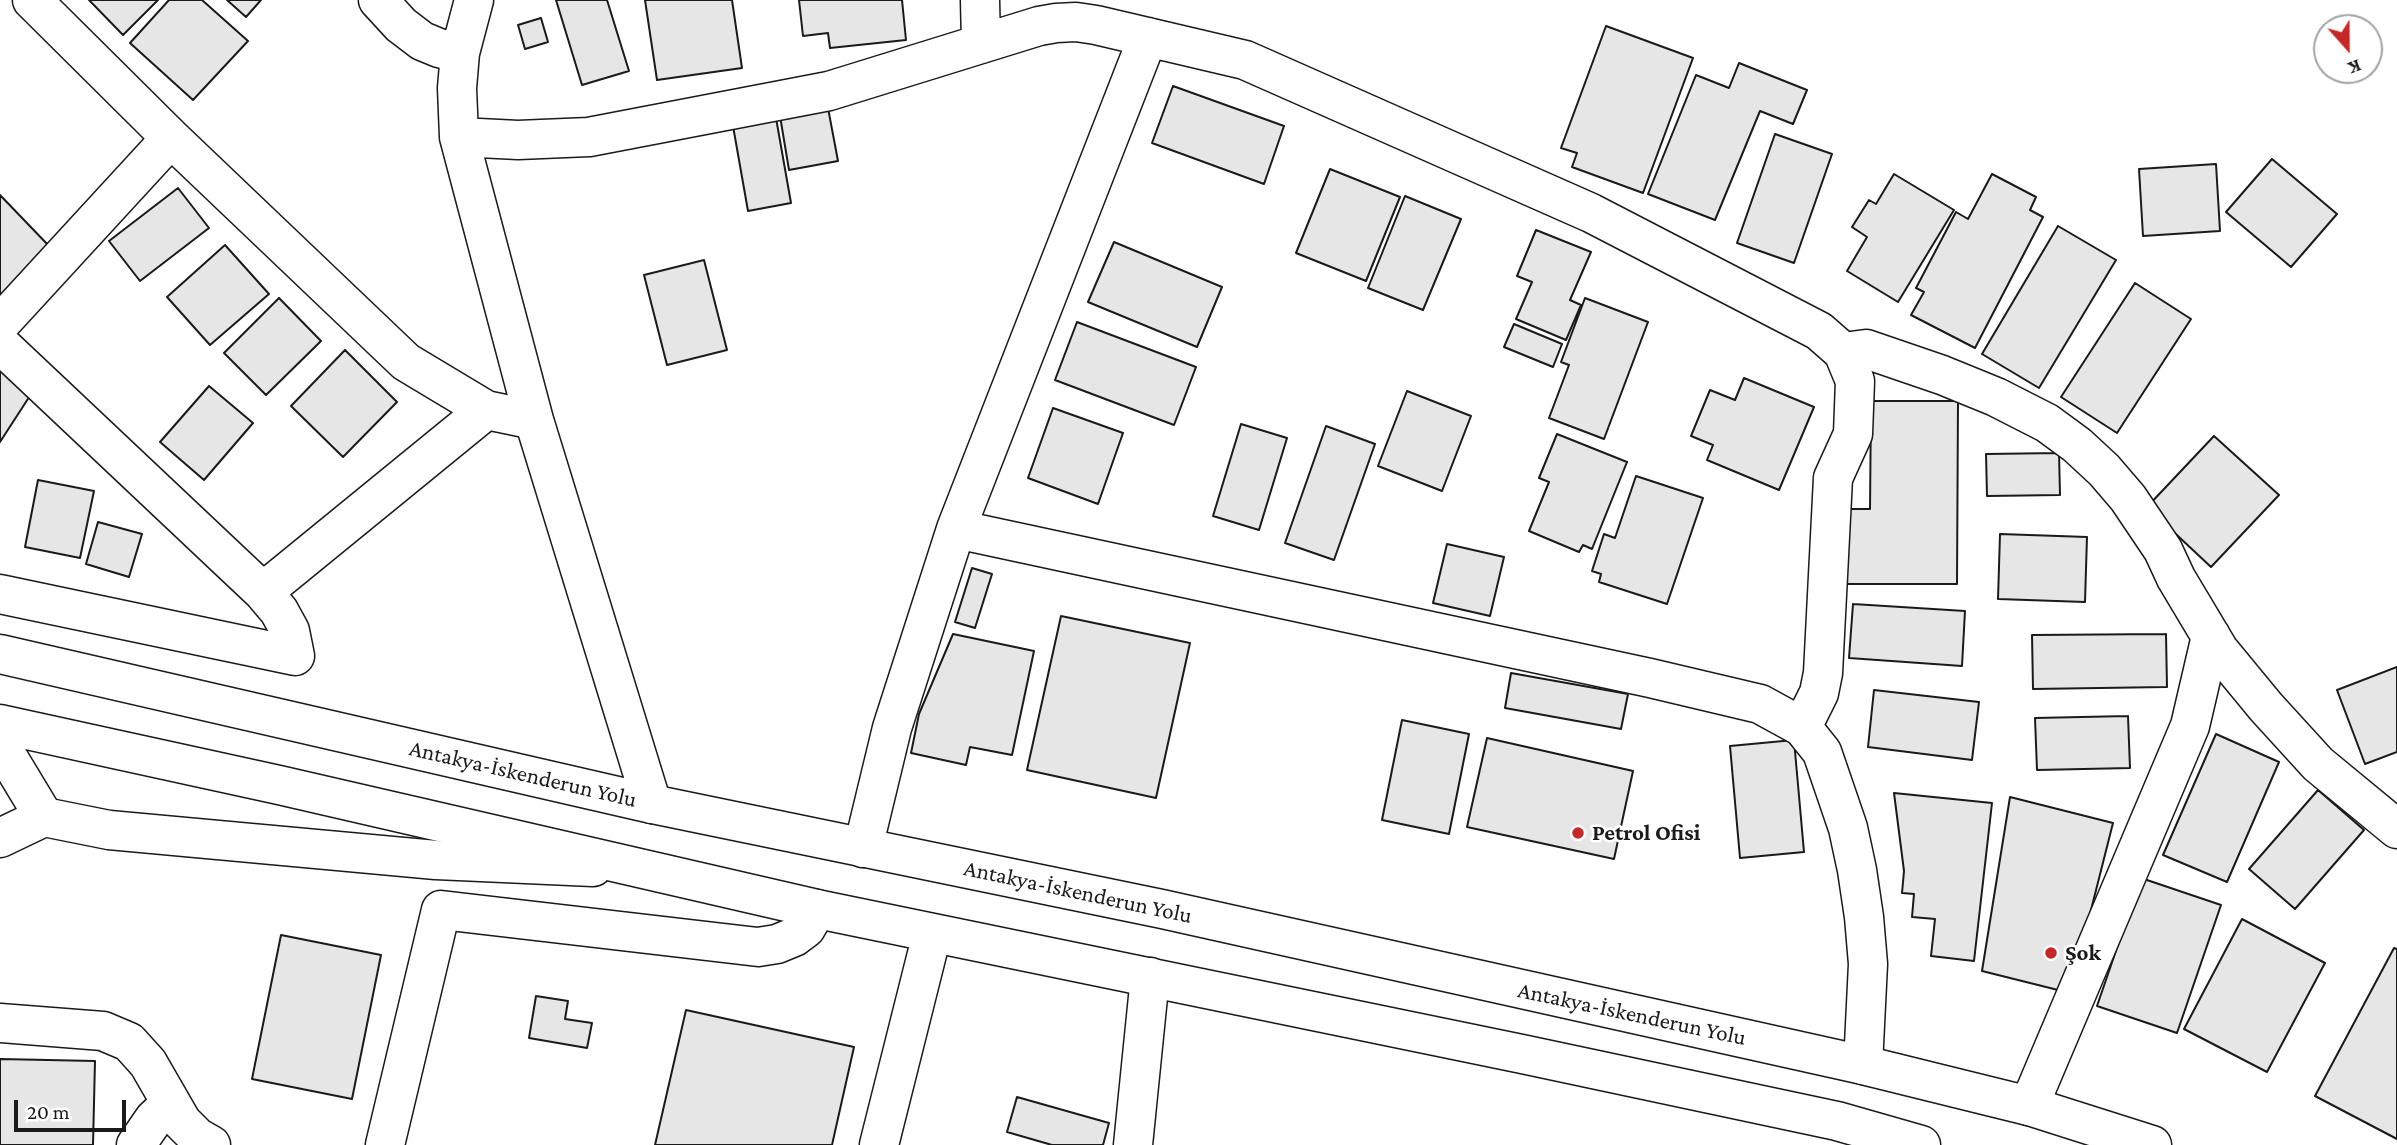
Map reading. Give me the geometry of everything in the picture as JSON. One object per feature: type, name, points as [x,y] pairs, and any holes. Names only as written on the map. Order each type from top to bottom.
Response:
[{"type":"main road","points":[[32,0],[171,138],[406,362],[486,410],[534,420]]},
{"type":"main road","points":[[378,0],[401,25],[422,41],[460,53]]},
{"type":"main road","points":[[474,0],[460,53],[457,88],[459,136],[534,420],[652,804]]},
{"type":"main road","points":[[980,0],[981,44]]},
{"type":"main road","points":[[459,136],[518,140],[589,137],[829,91],[1039,26],[1076,22],[1245,60],[1591,213],[1819,331],[1843,352],[1856,381],[1853,434],[1833,478],[1823,673],[1819,693],[1802,727]]},
{"type":"main road","points":[[863,848],[892,728],[956,528],[1148,37]]},
{"type":"main road","points":[[0,324],[171,138]]},
{"type":"main road","points":[[0,344],[263,592],[279,611],[290,631],[295,656],[0,594]]},
{"type":"main road","points":[[1843,352],[1866,349],[1942,375],[1996,397],[2048,423],[2077,445],[2104,470],[2146,523],[2219,650],[2318,764],[2397,830]]},
{"type":"main road","points":[[263,592],[486,410]]},
{"type":"main road","points":[[956,528],[1650,678],[1760,704],[1802,727],[1822,752],[1848,828],[1857,870],[1868,964],[1863,1065]]},
{"type":"main road","points":[[2029,1106],[2190,726],[2211,636]]},
{"type":"main road","name":"Antakya-İskenderun Yolu","points":[[2,662],[652,804],[1162,909],[1863,1065],[2029,1106],[2152,1145]]},
{"type":"main road","points":[[0,724],[279,785],[817,909],[1150,977],[1835,1133],[1921,1145]]},
{"type":"main road","points":[[0,744],[44,817]]},
{"type":"main road","points":[[0,838],[44,817],[109,830],[436,860],[642,870]]},
{"type":"main road","points":[[385,1145],[441,910],[758,947],[777,944],[794,937],[806,928],[817,909]]},
{"type":"main road","points":[[879,1145],[932,934]]},
{"type":"main road","points":[[1133,1145],[1150,977]]},
{"type":"main road","points":[[0,1023],[103,1031],[129,1042],[148,1063],[182,1122],[197,1137],[211,1145]]},
{"type":"main road","points":[[136,1145],[154,1119],[170,1104]]},
{"type":"building","points":[[89,0],[158,0],[123,35]]},
{"type":"building","points":[[169,0],[202,0],[248,41],[193,100],[130,43]]},
{"type":"building","points":[[227,0],[261,0],[246,17]]},
{"type":"building","points":[[556,0],[607,0],[629,71],[582,85]]},
{"type":"building","points":[[645,0],[732,0],[742,68],[657,80]]},
{"type":"building","points":[[799,0],[902,0],[906,40],[830,48],[828,33],[803,36]]},
{"type":"building","points":[[541,18],[548,42],[525,49],[518,25]]},
{"type":"building","points":[[1606,26],[1693,58],[1643,193],[1572,167],[1577,153],[1561,148]]},
{"type":"building","points":[[1739,63],[1807,90],[1793,124],[1760,111],[1715,220],[1648,194],[1696,75],[1729,88]]},
{"type":"building","points":[[1173,86],[1284,126],[1264,184],[1152,143]]},
{"type":"building","points":[[828,108],[838,161],[789,170],[780,116]]},
{"type":"building","points":[[776,118],[791,203],[748,211],[733,126]]},
{"type":"building","points":[[1775,134],[1832,154],[1794,263],[1737,243]]},
{"type":"building","points":[[2272,159],[2337,214],[2291,267],[2226,212]]},
{"type":"building","points":[[2216,164],[2220,231],[2143,236],[2139,169]]},
{"type":"building","points":[[1330,169],[1400,197],[1366,281],[1296,253]]},
{"type":"building","points":[[1894,174],[1954,210],[1898,302],[1847,271],[1867,237],[1852,227],[1869,200],[1876,204]]},
{"type":"building","points":[[1992,174],[2036,197],[2030,210],[2043,217],[1975,348],[1911,315],[1924,292],[1916,288],[1956,212],[1968,219]]},
{"type":"building","points":[[178,188],[209,228],[140,281],[109,241]]},
{"type":"building","points":[[0,195],[50,247],[0,296]]},
{"type":"building","points":[[1405,196],[1461,219],[1423,310],[1368,288]]},
{"type":"building","points":[[2058,226],[2116,260],[2039,388],[1982,354]]},
{"type":"building","points":[[1536,230],[1591,252],[1570,300],[1581,305],[1566,340],[1516,319],[1532,282],[1517,276]]},
{"type":"building","points":[[1114,242],[1222,287],[1197,347],[1088,302]]},
{"type":"building","points":[[225,245],[269,294],[210,345],[167,297]]},
{"type":"building","points":[[704,260],[727,350],[667,365],[644,275]]},
{"type":"building","points":[[2135,283],[2191,319],[2117,433],[2061,397]]},
{"type":"building","points":[[279,298],[321,341],[266,395],[224,353]]},
{"type":"building","points":[[1585,298],[1648,322],[1604,439],[1549,418],[1569,365],[1561,362]]},
{"type":"building","points":[[1077,322],[1196,367],[1174,425],[1055,380]]},
{"type":"building","points":[[1514,324],[1562,344],[1553,367],[1504,347]]},
{"type":"building","points":[[345,350],[397,402],[343,457],[291,406]]},
{"type":"building","points":[[0,366],[35,388],[0,442]]},
{"type":"building","points":[[1744,378],[1814,407],[1779,490],[1707,460],[1713,445],[1691,436],[1710,390],[1735,400]]},
{"type":"building","points":[[209,386],[253,423],[204,480],[160,442]]},
{"type":"building","points":[[1407,391],[1471,416],[1442,491],[1378,466]]},
{"type":"building","points":[[1871,401],[1958,401],[1957,584],[1839,584],[1840,509],[1870,509]]},
{"type":"building","points":[[1053,408],[1123,433],[1098,504],[1028,478]]},
{"type":"building","points":[[1241,424],[1287,438],[1259,530],[1213,516]]},
{"type":"building","points":[[1326,426],[1375,444],[1334,560],[1285,543]]},
{"type":"building","points":[[1557,434],[1627,462],[1592,549],[1583,545],[1579,552],[1529,531],[1549,482],[1539,478]]},
{"type":"building","points":[[2214,436],[2279,495],[2211,567],[2147,507]]},
{"type":"building","points":[[2059,453],[2060,495],[1987,496],[1986,454]]},
{"type":"building","points":[[1636,476],[1703,498],[1667,604],[1599,582],[1601,574],[1592,571],[1604,534],[1615,538]]},
{"type":"building","points":[[38,480],[94,491],[80,558],[25,547]]},
{"type":"building","points":[[98,522],[142,534],[129,577],[86,564]]},
{"type":"building","points":[[2000,534],[2087,537],[2085,602],[1998,599]]},
{"type":"building","points":[[1447,544],[1504,557],[1490,616],[1433,603]]},
{"type":"building","points":[[972,568],[992,574],[975,628],[955,622]]},
{"type":"building","points":[[1853,604],[1965,611],[1962,666],[1849,658]]},
{"type":"building","points":[[1061,616],[1190,643],[1156,798],[1027,770]]},
{"type":"building","points":[[953,634],[1034,651],[1012,755],[970,747],[966,765],[911,753],[919,714]]},
{"type":"building","points":[[2166,634],[2167,687],[2033,689],[2032,635]]},
{"type":"building","points":[[2397,667],[2397,752],[2365,764],[2337,690]]},
{"type":"building","points":[[1511,673],[1628,694],[1621,729],[1505,708]]},
{"type":"building","points":[[1874,690],[1979,702],[1972,760],[1868,747]]},
{"type":"building","points":[[2128,716],[2130,768],[2037,770],[2035,718]]},
{"type":"building","points":[[1402,720],[1469,734],[1449,834],[1382,820]]},
{"type":"building","points":[[2216,734],[2279,762],[2227,882],[2163,855]]},
{"type":"building","points":[[1487,738],[1633,771],[1614,859],[1467,827]]},
{"type":"building","points":[[1794,740],[1804,852],[1740,858],[1730,746]]},
{"type":"building","points":[[2318,790],[2364,830],[2295,909],[2249,869]]},
{"type":"building","points":[[1894,793],[1992,803],[1974,961],[1931,956],[1935,919],[1912,917],[1914,894],[1902,893],[1904,871]]},
{"type":"building","points":[[2010,797],[2113,823],[2070,993],[1982,971]]},
{"type":"building","points":[[2141,878],[2221,905],[2177,1033],[2097,1006]]},
{"type":"building","points":[[2242,919],[2325,963],[2267,1072],[2184,1029]]},
{"type":"building","points":[[281,935],[381,955],[352,1099],[252,1079]]},
{"type":"building","points":[[2394,948],[2397,949],[2397,1139],[2315,1096]]},
{"type":"building","points":[[536,996],[568,1001],[565,1019],[592,1023],[587,1048],[529,1038]]},
{"type":"building","points":[[686,1010],[854,1047],[832,1145],[655,1145]]},
{"type":"building","points":[[0,1059],[95,1061],[93,1145],[0,1145]]},
{"type":"building","points":[[1017,1097],[1109,1123],[1103,1145],[1052,1145],[1007,1132]]},
{"type":"place","name":"Petrol Ofisi","points":[[1578,833]]},
{"type":"place","name":"Şok","points":[[2051,953]]}]
